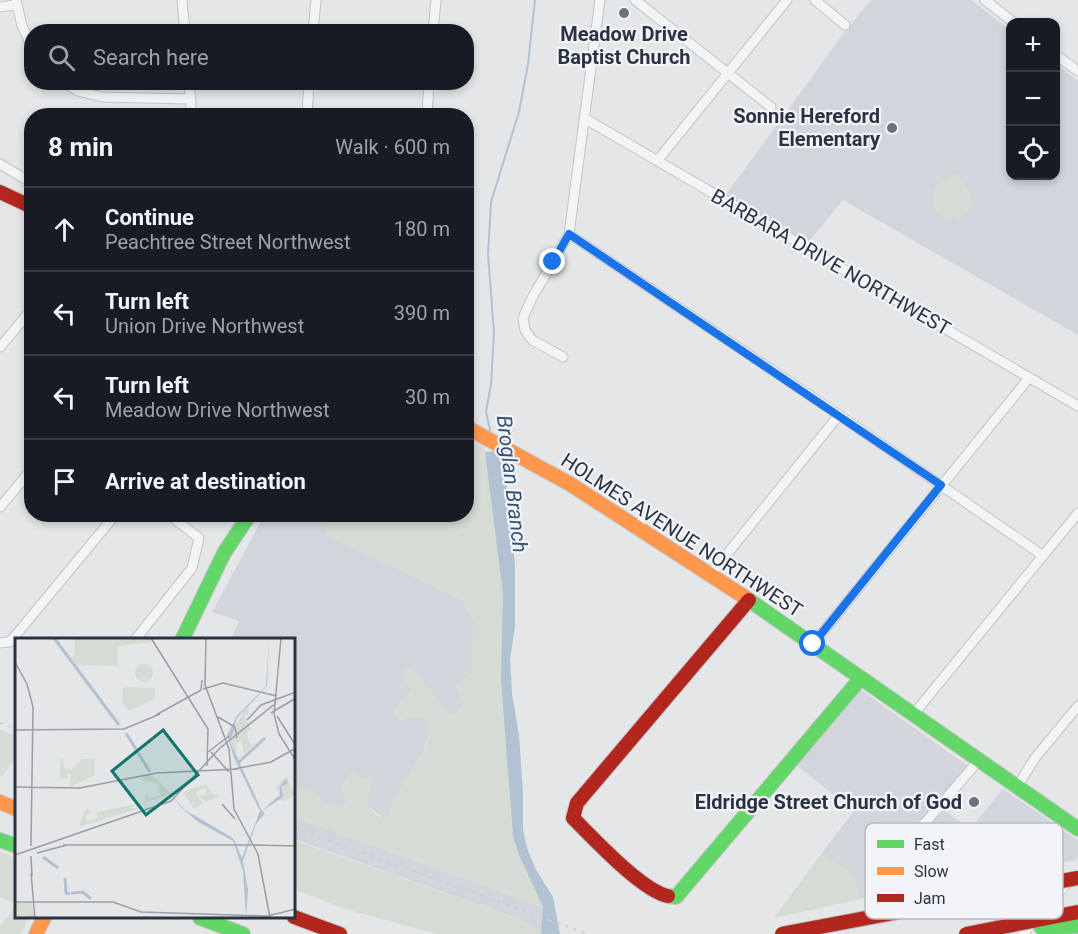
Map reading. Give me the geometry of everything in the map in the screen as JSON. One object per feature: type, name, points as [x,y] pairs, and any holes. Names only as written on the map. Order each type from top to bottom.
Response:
[{"type":"main road","points":[[0,192],[24,203]]},
{"type":"main road","name":"HOLMES AVENUE NORTHWEST","points":[[474,431],[519,455],[711,574],[1078,829]]},
{"type":"main road","points":[[183,638],[224,553],[245,522]]},
{"type":"main road","points":[[749,600],[577,803],[573,818],[616,861],[658,894],[676,897],[861,678]]},
{"type":"main road","points":[[0,802],[15,809]]},
{"type":"main road","points":[[0,840],[15,846]]},
{"type":"main road","points":[[1063,881],[1078,878]]},
{"type":"main road","points":[[1063,915],[1078,912]]},
{"type":"main road","points":[[296,918],[340,934]]},
{"type":"main road","points":[[782,934],[865,918]]},
{"type":"main road","points":[[36,934],[44,919]]},
{"type":"main road","points":[[203,919],[243,934]]},
{"type":"main road","points":[[967,934],[1043,919]]},
{"type":"main road","points":[[967,934],[1078,926]]},
{"type":"street","points":[[182,0],[184,24]]},
{"type":"street","points":[[314,24],[316,0]]},
{"type":"street","points":[[434,24],[436,0]]},
{"type":"street","points":[[563,357],[532,340],[525,330],[523,318],[569,234],[600,0]]},
{"type":"street","points":[[635,0],[771,107]]},
{"type":"street","points":[[657,161],[788,0]]},
{"type":"street","points":[[815,0],[845,25]]},
{"type":"street","points":[[985,0],[1008,18]]},
{"type":"street","points":[[0,8],[16,2],[24,30]]},
{"type":"street","points":[[1060,58],[1078,71]]},
{"type":"street","points":[[76,90],[102,97],[189,99]]},
{"type":"street","points":[[189,90],[191,108]]},
{"type":"street","points":[[307,108],[309,90]]},
{"type":"street","points":[[427,108],[429,90]]},
{"type":"street","name":"BARBARA DRIVE NORTHWEST","points":[[584,118],[1078,406]]},
{"type":"street","points":[[0,164],[24,178]]},
{"type":"street","points":[[569,234],[839,415],[1042,555]]},
{"type":"street","points":[[0,347],[24,318]]},
{"type":"street","points":[[813,644],[1029,378]]},
{"type":"street","points":[[711,574],[839,415]]},
{"type":"street","points":[[0,507],[24,478]]},
{"type":"street","points":[[638,527],[647,512]]},
{"type":"street","points":[[913,715],[1078,513]]},
{"type":"street","points":[[2,643],[10,642],[109,522]]},
{"type":"street","points":[[137,638],[192,568],[199,538],[178,522]]},
{"type":"street","points":[[1017,787],[1035,758],[1078,706]]},
{"type":"street","points":[[924,823],[978,760]]},
{"type":"street","points":[[1063,888],[1078,871]]},
{"type":"street","points":[[1023,934],[1036,919]]},
{"type":"shaded area","name":"Sonnie Hereford Elementary","points":[[871,0],[971,0],[1006,27],[1006,180],[1060,180],[1060,67],[1078,81],[1078,335],[843,200],[805,246],[723,199],[846,30]]},
{"type":"shaded area","points":[[956,174],[965,184],[975,205],[959,219],[955,216],[945,220],[935,207],[933,193],[940,181]]},
{"type":"shaded area","points":[[474,442],[484,447],[503,594],[508,771],[513,836],[519,855],[543,907],[296,818],[296,789],[309,788],[327,805],[342,808],[347,802],[341,787],[350,772],[363,779],[374,775],[366,805],[385,819],[394,798],[419,760],[428,740],[429,730],[426,719],[415,716],[400,720],[394,711],[411,690],[403,681],[403,670],[412,668],[446,713],[457,713],[464,705],[455,685],[471,674],[474,622],[462,600],[325,534],[330,524],[325,522],[474,522]]},
{"type":"shaded area","points":[[261,522],[325,522],[330,524],[325,534],[462,600],[474,622],[471,675],[464,705],[457,713],[446,714],[429,688],[411,690],[394,711],[400,720],[415,716],[426,719],[430,729],[423,753],[393,800],[391,811],[385,819],[366,805],[374,775],[363,779],[350,772],[341,787],[347,802],[343,809],[327,805],[309,788],[296,789],[296,638],[232,638],[239,621],[212,612]]},
{"type":"shaded area","points":[[861,690],[975,771],[945,811],[962,823],[865,823],[865,898],[860,899],[855,875],[822,853],[854,811],[786,757],[820,718],[831,725]]},
{"type":"shaded area","points":[[0,730],[15,736],[15,758],[2,776],[0,775]]},
{"type":"shaded area","points":[[1003,789],[1053,823],[975,823]]},
{"type":"shaded area","points":[[296,818],[543,907],[542,932],[516,918],[296,840]]},
{"type":"shaded area","points":[[1063,830],[1078,840],[1076,860],[1063,862]]},
{"type":"shaded area","points":[[296,841],[516,918],[542,932],[541,934],[438,934],[348,910],[296,890]]},
{"type":"shaded area","points":[[0,852],[15,858],[15,903],[0,897]]},
{"type":"shaded area","points":[[822,853],[855,875],[860,899],[774,918]]},
{"type":"shaded area","points":[[15,907],[15,919],[28,919],[20,934],[0,934],[0,926]]},
{"type":"water","points":[[495,451],[504,462],[515,565],[515,627],[510,659],[512,694],[519,735],[523,829],[535,868],[553,897],[560,934],[541,934],[543,907],[519,855],[513,836],[501,680],[503,594],[485,452]]},
{"type":"waterway","name":"Broglan Branch","points":[[491,434],[486,412],[491,384],[494,332],[488,255],[491,202],[519,112],[528,64],[535,0]]},
{"type":"railway","points":[[0,723],[15,728]]},
{"type":"railway","points":[[296,829],[588,934]]},
{"type":"traffic: fast","points":[[183,638],[224,553],[245,522]]},
{"type":"traffic: fast","points":[[746,598],[1078,829]]},
{"type":"traffic: fast","points":[[668,896],[676,897],[861,678]]},
{"type":"traffic: fast","points":[[0,840],[15,846]]},
{"type":"traffic: fast","points":[[203,919],[243,934]]},
{"type":"traffic: fast","points":[[1041,928],[1078,926]]},
{"type":"traffic: slow","points":[[474,431],[570,484],[746,598]]},
{"type":"traffic: slow","points":[[0,802],[15,809]]},
{"type":"traffic: slow","points":[[36,934],[44,919]]},
{"type":"traffic: jam","points":[[0,192],[24,203]]},
{"type":"traffic: jam","points":[[668,896],[645,885],[573,818],[577,803],[749,600]]},
{"type":"traffic: jam","points":[[1063,881],[1078,878]]},
{"type":"traffic: jam","points":[[1063,915],[1078,912]]},
{"type":"traffic: jam","points":[[296,918],[340,934]]},
{"type":"traffic: jam","points":[[782,934],[865,918]]},
{"type":"traffic: jam","points":[[966,934],[1042,919]]},
{"type":"place","name":"Meadow Drive Baptist Church","points":[[624,13]]},
{"type":"place","name":"Sonnie Hereford Elementary","points":[[892,128]]},
{"type":"place","name":"Eldridge Street Church of God","points":[[974,802]]},
{"type":"route","points":[[553,262],[569,234],[941,485],[813,644]]}]
